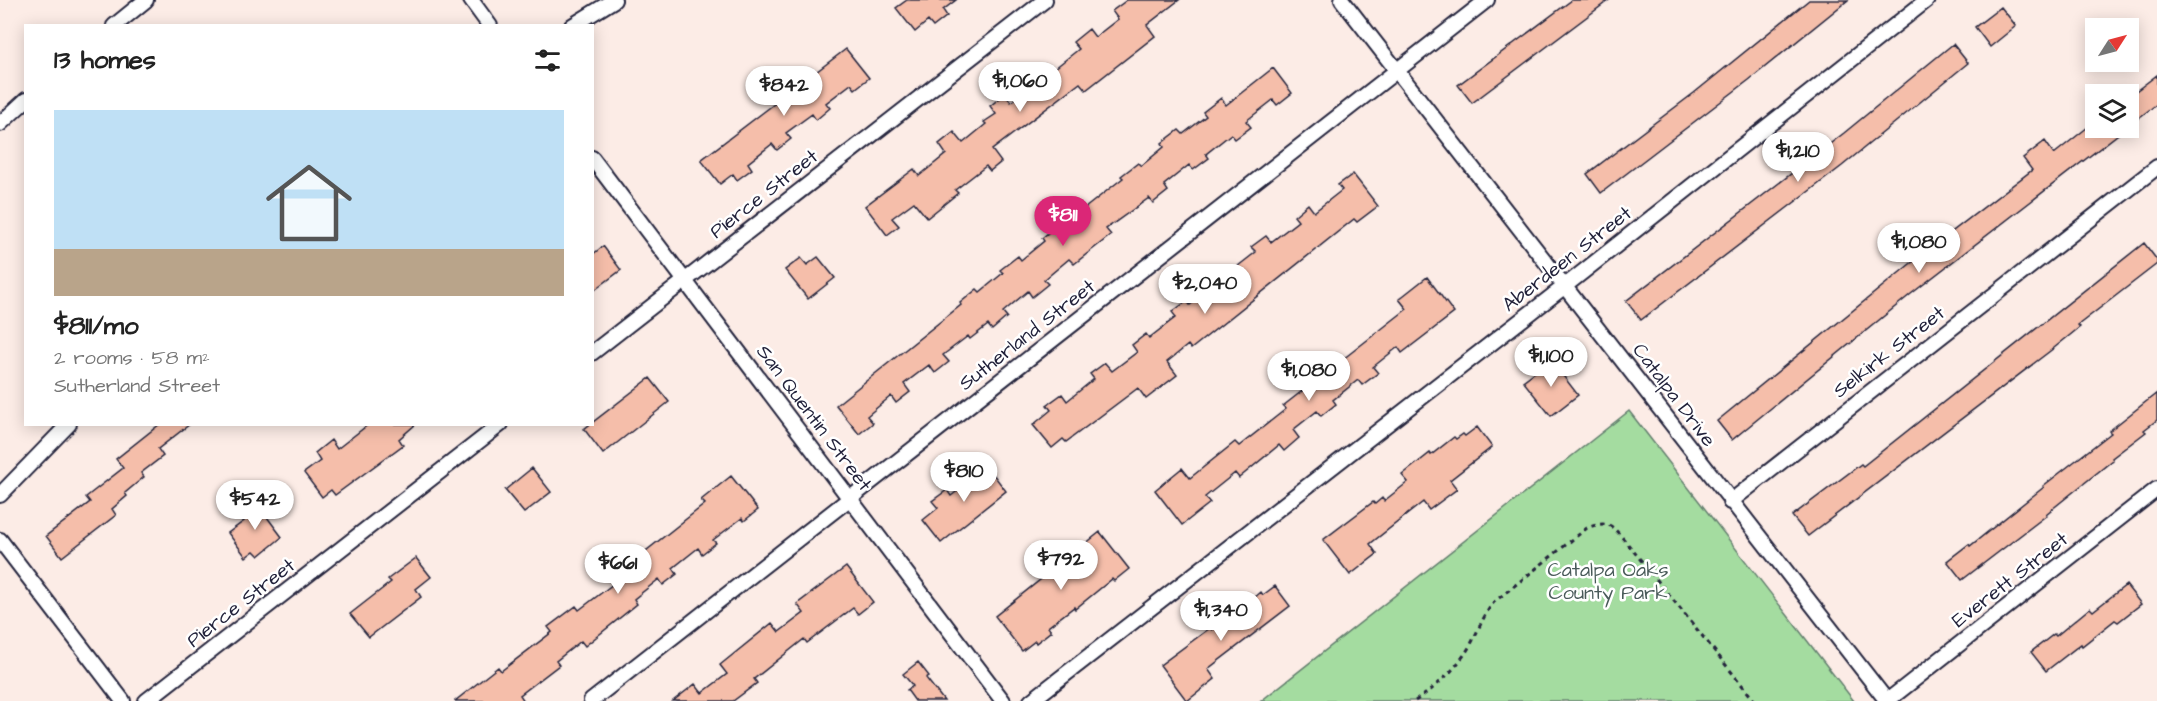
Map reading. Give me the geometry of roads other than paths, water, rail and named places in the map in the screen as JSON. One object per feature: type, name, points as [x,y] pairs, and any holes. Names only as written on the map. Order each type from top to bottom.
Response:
[{"type":"street","points":[[116,24],[146,0]]},
{"type":"street","points":[[471,0],[489,24]]},
{"type":"street","points":[[575,24],[614,0]]},
{"type":"street","name":"Pierce Street","points":[[594,351],[1045,0]]},
{"type":"street","name":"Catalpa Drive","points":[[1342,0],[1730,502],[1887,701]]},
{"type":"street","name":"Sutherland Street","points":[[591,701],[1487,0]]},
{"type":"street","name":"Aberdeen Street","points":[[1031,701],[1565,286],[1927,0]]},
{"type":"street","points":[[0,124],[24,102]]},
{"type":"street","name":"San Quentin Street","points":[[594,161],[1003,701]]},
{"type":"street","name":"Selkirk Street","points":[[1730,502],[2157,166]]},
{"type":"street","points":[[0,495],[67,426]]},
{"type":"street","name":"Pierce Street","points":[[146,701],[498,426]]},
{"type":"street","name":"Everett Street","points":[[1887,701],[2157,489]]},
{"type":"street","points":[[0,540],[123,701]]},
{"type":"park label","name":"Catalpa Oaks County Park","points":[[1608,582]]}]
